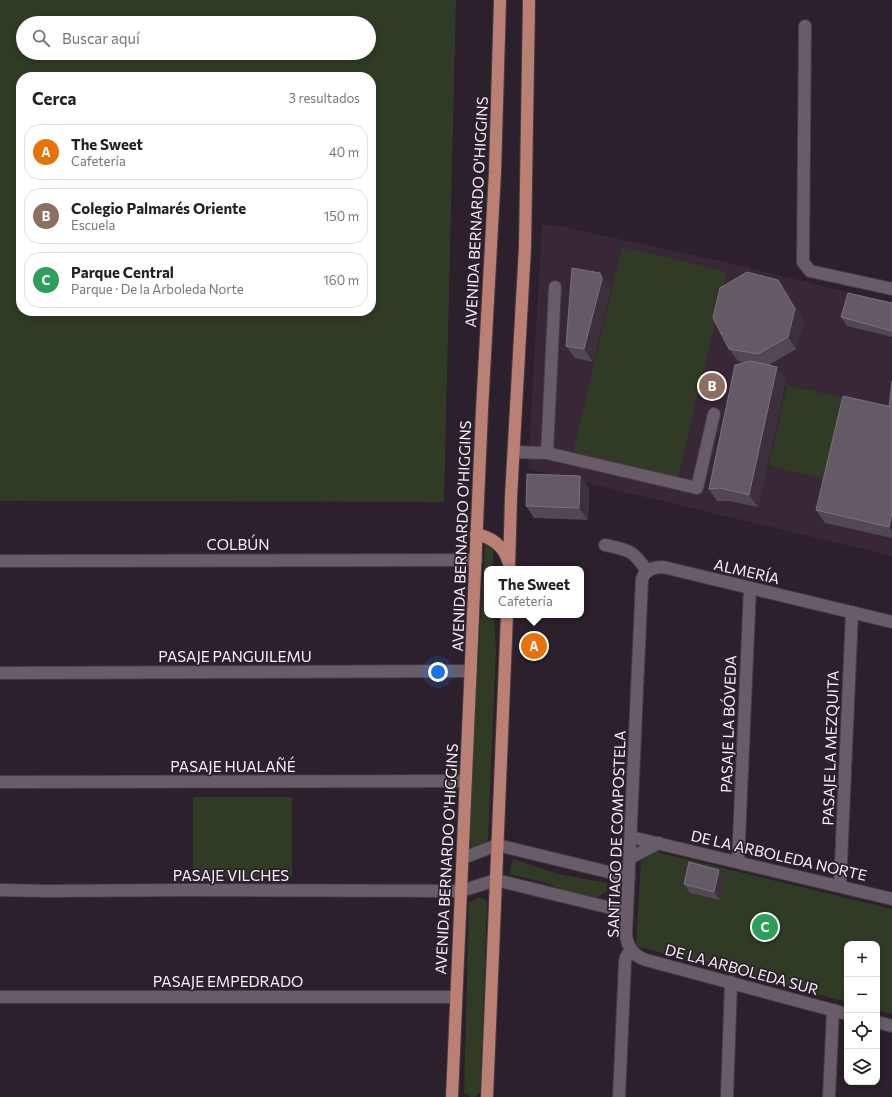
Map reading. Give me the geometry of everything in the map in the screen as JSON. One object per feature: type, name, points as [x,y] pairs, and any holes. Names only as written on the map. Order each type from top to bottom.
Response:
[{"type":"main road","name":"AVENIDA BERNARDO O'HIGGINS","points":[[452,1097],[476,534],[491,262],[500,0]]},
{"type":"main road","points":[[509,566],[525,247],[529,0]]},
{"type":"main road","points":[[476,534],[491,539],[498,545],[504,551],[509,566]]},
{"type":"main road","points":[[487,1097],[507,618]]},
{"type":"street","points":[[805,26],[803,262],[810,271],[892,289]]},
{"type":"street","points":[[547,453],[554,286]]},
{"type":"street","points":[[514,452],[547,453],[697,488],[714,414]]},
{"type":"street","points":[[605,545],[624,549],[635,555],[647,572]]},
{"type":"street","name":"COLBÚN","points":[[0,561],[476,560]]},
{"type":"street","name":"ALMERÍA","points":[[647,572],[656,567],[663,567],[892,622]]},
{"type":"street","name":"SANTIAGO DE COMPOSTELA","points":[[619,1097],[625,962],[626,957],[631,950],[626,940],[642,584],[644,575],[647,572]]},
{"type":"street","name":"PASAJE LA BÓVEDA","points":[[738,862],[750,588]]},
{"type":"street","name":"PASAJE LA MEZQUITA","points":[[840,886],[852,612]]},
{"type":"street","name":"PASAJE PANGUILEMU","points":[[0,673],[471,671]]},
{"type":"street","name":"PASAJE HUALAÑÉ","points":[[0,782],[466,781]]},
{"type":"street","name":"DE LA ARBOLEDA NORTE","points":[[631,837],[892,898]]},
{"type":"street","points":[[630,858],[658,843]]},
{"type":"street","points":[[462,858],[497,845],[629,877]]},
{"type":"street","points":[[461,891],[496,880],[628,912]]},
{"type":"street","name":"PASAJE VILCHES","points":[[0,890],[461,891]]},
{"type":"street","name":"DE LA ARBOLEDA SUR","points":[[631,950],[640,958],[646,960],[844,1013]]},
{"type":"street","points":[[727,1097],[731,982]]},
{"type":"street","name":"PASAJE EMPEDRADO","points":[[0,997],[456,997]]},
{"type":"street","points":[[829,1097],[833,1010]]},
{"type":"street","points":[[880,1023],[892,1026]]},
{"type":"shaded area","points":[[542,224],[559,226],[730,263],[892,303],[892,556],[528,469]]},
{"type":"green space","points":[[0,0],[456,0],[444,502],[0,501]]},
{"type":"green space","points":[[622,247],[727,272],[678,477],[573,452]]},
{"type":"green space","points":[[787,385],[849,399],[830,480],[769,466]]},
{"type":"green space","points":[[485,544],[493,545],[493,566],[484,566],[484,618],[494,618],[496,649],[488,839],[484,846],[472,848],[468,843]]},
{"type":"green space","points":[[193,797],[292,797],[292,877],[193,877]]},
{"type":"green space","points":[[656,852],[892,909],[892,1014],[880,1011],[880,941],[844,941],[844,1001],[636,946],[641,861]]},
{"type":"green space","points":[[513,859],[558,874],[607,883],[607,891],[593,901],[543,882],[509,874]]},
{"type":"green space","points":[[479,897],[487,901],[480,1092],[475,1097],[471,1097],[464,1093],[469,902]]},
{"type":"building","points":[[572,268],[600,273],[602,279],[584,349],[566,346]]},
{"type":"building","points":[[747,272],[778,280],[795,309],[788,337],[758,354],[729,349],[713,318],[720,288]]},
{"type":"building","points":[[848,293],[892,303],[892,331],[841,317]]},
{"type":"building","points":[[751,361],[777,367],[749,495],[720,488],[709,489],[735,365]]},
{"type":"building","points":[[892,381],[892,407],[889,407]]},
{"type":"building","points":[[843,396],[892,407],[892,512],[889,527],[816,510]]},
{"type":"building","points":[[527,474],[580,476],[579,508],[526,506]]},
{"type":"building","points":[[689,862],[719,870],[714,892],[684,884]]},
{"type":"place","name":"Colegio Palmarés Oriente","points":[[712,386]]},
{"type":"place","name":"The Sweet","points":[[534,646]]},
{"type":"place","name":"Parque Central","points":[[765,927]]}]
